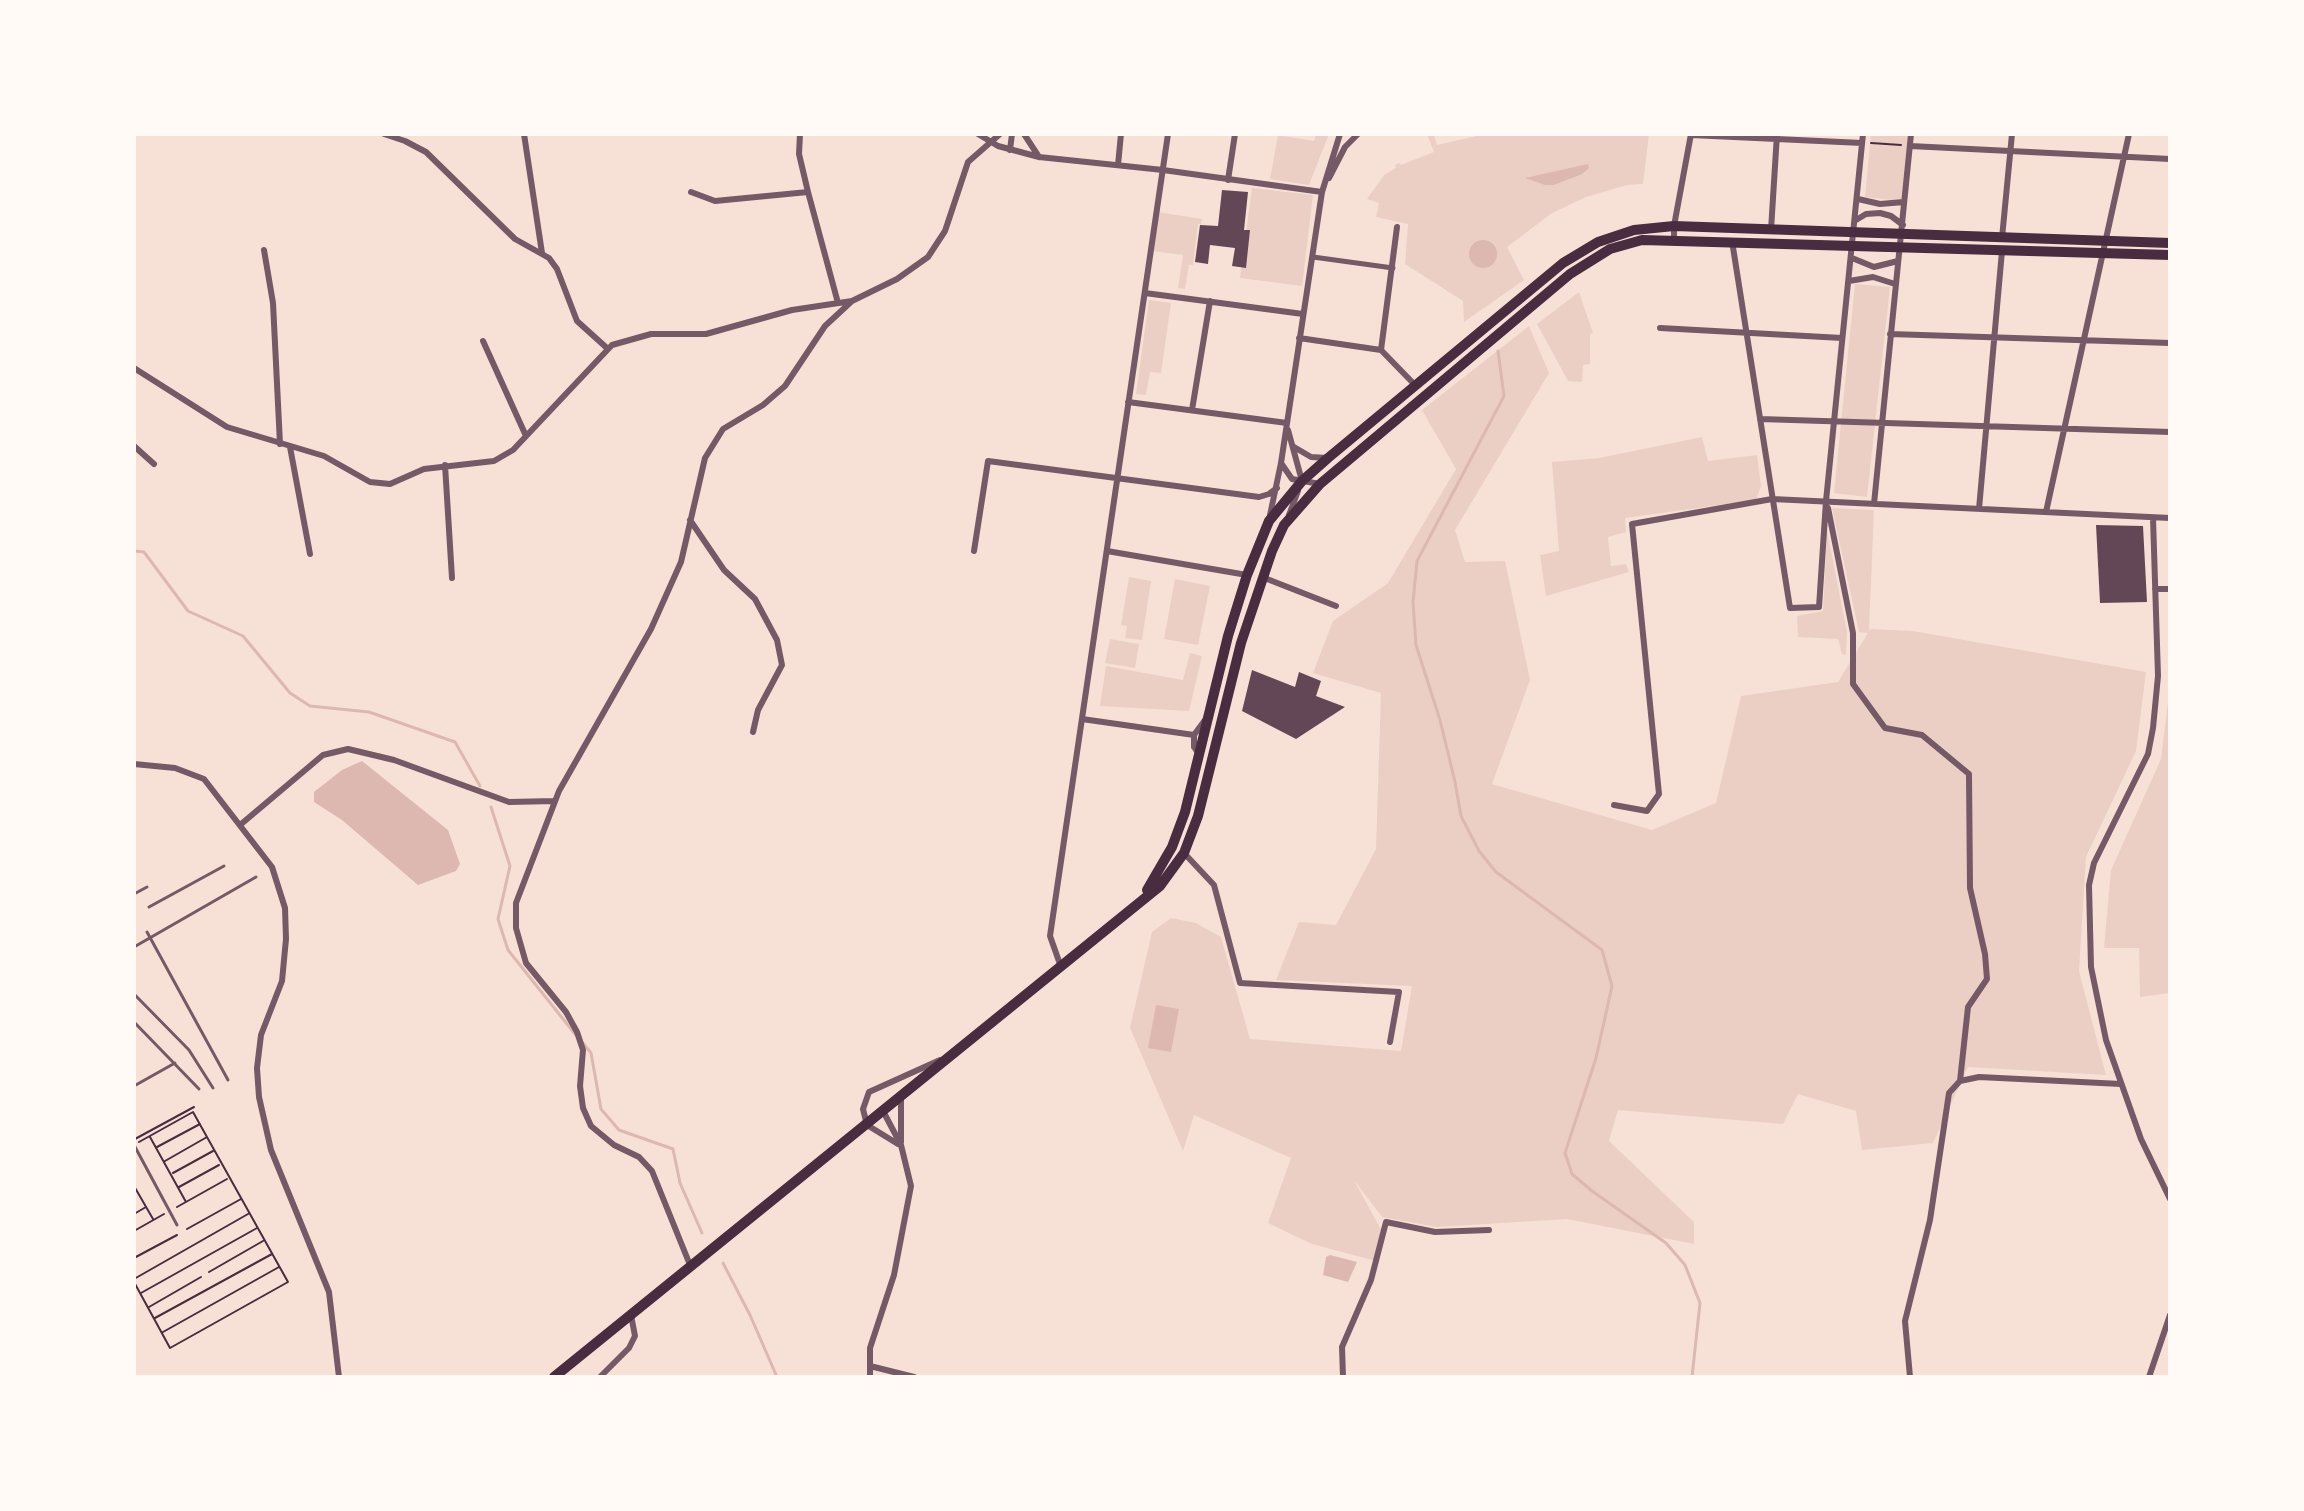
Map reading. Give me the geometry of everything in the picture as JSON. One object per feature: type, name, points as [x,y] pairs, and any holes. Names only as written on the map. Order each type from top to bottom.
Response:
[{"type":"highway","points":[[1126,912],[1153,883],[1172,847],[1185,812],[1247,575],[1269,521],[1302,481],[1328,458],[1563,263],[1598,242],[1634,230],[1674,226],[1771,230],[1855,226],[2002,238],[2170,243]]},
{"type":"highway","points":[[554,1377],[1160,886],[1184,853],[1198,816],[1241,643],[1262,577],[1284,525],[1320,484],[1570,274],[1610,249],[1642,240],[2170,255]]},
{"type":"street","points":[[384,134],[426,152],[515,239],[542,253],[557,269],[577,321],[608,349]]},
{"type":"street","points":[[524,134],[542,253]]},
{"type":"street","points":[[800,134],[799,154],[838,303]]},
{"type":"street","points":[[978,134],[1014,151],[1039,157],[1322,192]]},
{"type":"street","points":[[690,1265],[652,1171],[639,1157],[614,1145],[591,1126],[583,1108],[580,1086],[583,1050],[577,1032],[566,1012],[526,963],[516,928],[516,903],[555,801],[596,722],[651,629],[681,562],[705,458],[723,429],[763,405],[785,386],[825,326],[852,301],[897,279],[928,257],[945,231],[968,162],[1000,134]]},
{"type":"street","points":[[1012,134],[1014,151]]},
{"type":"street","points":[[1014,151],[1024,134],[1039,157]]},
{"type":"street","points":[[1118,165],[1121,134]]},
{"type":"street","points":[[1061,967],[1050,936],[1168,134]]},
{"type":"street","points":[[1228,180],[1235,134]]},
{"type":"street","points":[[1342,134],[1345,147]]},
{"type":"street","points":[[1269,521],[1277,488],[1322,192],[1342,134]]},
{"type":"street","points":[[1322,192],[1345,147],[1358,134]]},
{"type":"street","points":[[1674,241],[1691,134],[1862,143]]},
{"type":"street","points":[[1732,241],[1790,608],[1819,607],[1826,501],[1863,134]]},
{"type":"street","points":[[1874,504],[1911,134]]},
{"type":"street","points":[[2002,238],[2012,134]]},
{"type":"street","points":[[2046,512],[2129,134]]},
{"type":"street","points":[[1771,230],[1776,137]]},
{"type":"street","points":[[1910,146],[2170,159]]},
{"type":"street","points":[[691,192],[715,201],[808,192]]},
{"type":"street","points":[[1858,199],[1880,204],[1904,202]]},
{"type":"street","points":[[1855,226],[1866,214],[1880,213],[1891,216],[1902,229]]},
{"type":"street","points":[[1381,350],[1397,227]]},
{"type":"street","points":[[264,250],[273,303],[280,444]]},
{"type":"street","points":[[1979,509],[2002,251]]},
{"type":"street","points":[[1313,257],[1393,268]]},
{"type":"street","points":[[1852,258],[1874,267],[1898,261]]},
{"type":"street","points":[[1849,281],[1873,277],[1895,284]]},
{"type":"street","points":[[1145,293],[1303,314]]},
{"type":"street","points":[[134,368],[227,427],[324,456],[370,482],[390,484],[424,469],[494,461],[513,450],[608,349],[627,339],[651,334],[706,334],[792,310],[852,301]]},
{"type":"street","points":[[1192,410],[1210,301]]},
{"type":"street","points":[[1660,328],[1842,338]]},
{"type":"street","points":[[1890,334],[2170,343]]},
{"type":"street","points":[[1299,338],[1381,350],[1415,385]]},
{"type":"street","points":[[483,341],[526,436]]},
{"type":"street","points":[[1128,402],[1287,423]]},
{"type":"street","points":[[1760,419],[2170,432]]},
{"type":"street","points":[[1284,525],[1302,481],[1287,423]]},
{"type":"street","points":[[134,446],[154,464]]},
{"type":"street","points":[[290,447],[310,554]]},
{"type":"street","points":[[1293,447],[1311,457],[1328,458]]},
{"type":"street","points":[[974,551],[988,461],[1259,497],[1277,488]]},
{"type":"street","points":[[1281,463],[1292,479],[1320,484]]},
{"type":"street","points":[[445,465],[452,578]]},
{"type":"street","points":[[1614,805],[1647,811],[1659,794],[1632,524],[1772,499],[2170,518]]},
{"type":"street","points":[[1826,501],[1853,633],[1853,684],[1885,728],[1922,735],[1969,774],[1970,888],[1985,954],[1987,979],[1968,1007],[1960,1081]]},
{"type":"street","points":[[2153,518],[2158,676],[2148,754],[2094,863],[2089,885],[2091,967],[2106,1040],[2141,1139],[2170,1199]]},
{"type":"street","points":[[690,520],[724,570],[755,599],[777,640],[782,665],[758,710],[753,732]]},
{"type":"street","points":[[1107,551],[1247,575]]},
{"type":"street","points":[[1262,577],[1336,606]]},
{"type":"street","points":[[2155,589],[2170,589]]},
{"type":"street","points":[[2158,676],[2170,676]]},
{"type":"street","points":[[1199,754],[1194,747],[1194,735],[1208,718]]},
{"type":"street","points":[[1082,719],[1194,735]]},
{"type":"street","points":[[240,825],[323,755],[348,749],[394,760],[509,802],[555,801]]},
{"type":"street","points":[[134,764],[175,768],[204,779],[272,867],[285,908],[286,939],[282,981],[261,1035],[257,1068],[259,1097],[271,1150],[329,1292],[339,1377]]},
{"type":"street","points":[[1184,853],[1214,885],[1240,983],[1399,992],[1390,1042]]},
{"type":"street","points":[[901,1145],[867,1125],[863,1109],[869,1092],[954,1052]]},
{"type":"street","points":[[1910,1377],[1905,1321],[1930,1220],[1949,1093],[1960,1081],[1979,1077],[2121,1084]]},
{"type":"street","points":[[870,1377],[870,1348],[894,1275],[911,1186],[901,1145],[901,1095]]},
{"type":"street","points":[[883,1111],[901,1145]]},
{"type":"street","points":[[1343,1377],[1342,1347],[1371,1280],[1386,1222],[1435,1232],[1489,1230]]},
{"type":"street","points":[[600,1377],[629,1348],[635,1336],[631,1314]]},
{"type":"street","points":[[2149,1377],[2170,1315]]},
{"type":"street","points":[[870,1366],[914,1377]]},
{"type":"lane","points":[[149,907],[224,866]]},
{"type":"lane","points":[[134,947],[256,877]]},
{"type":"lane","points":[[134,894],[147,887]]},
{"type":"lane","points":[[147,932],[228,1080]]},
{"type":"lane","points":[[134,994],[189,1050],[213,1088]]},
{"type":"lane","points":[[134,1022],[199,1089]]},
{"type":"lane","points":[[134,1086],[175,1063]]},
{"type":"lane","points":[[134,1143],[177,1225]]},
{"type":"path","points":[[1862,143],[1910,146]]},
{"type":"path","points":[[134,1143],[194,1107]]},
{"type":"path","points":[[134,1143],[193,1112],[288,1282],[170,1348],[134,1280],[249,1213]]},
{"type":"path","points":[[156,1148],[200,1124]]},
{"type":"path","points":[[150,1136],[186,1202]]},
{"type":"path","points":[[164,1161],[207,1137]]},
{"type":"path","points":[[171,1174],[214,1150]]},
{"type":"path","points":[[178,1188],[221,1164]]},
{"type":"path","points":[[134,1231],[229,1178]]},
{"type":"path","points":[[134,1186],[153,1220]]},
{"type":"path","points":[[134,1196],[138,1193]]},
{"type":"path","points":[[187,1229],[241,1199]]},
{"type":"path","points":[[134,1214],[146,1207]]},
{"type":"path","points":[[140,1294],[257,1228]]},
{"type":"path","points":[[134,1258],[177,1235]]},
{"type":"path","points":[[209,1272],[264,1241]]},
{"type":"path","points":[[154,1319],[272,1254]]},
{"type":"path","points":[[162,1333],[279,1267]]},
{"type":"path","points":[[148,1307],[201,1277]]},
{"type":"shaded area","points":[[1316,134],[1329,134],[1309,185],[1270,179],[1278,135],[1314,141]]},
{"type":"shaded area","points":[[1427,134],[1434,134],[1437,145],[1485,134],[1649,134],[1643,184],[1627,185],[1586,197],[1552,213],[1507,247],[1524,280],[1464,322],[1463,301],[1405,264],[1408,224],[1376,217],[1379,203],[1367,199],[1384,175],[1396,168],[1395,165],[1434,152]]},
{"type":"shaded area","points":[[1871,134],[1908,134],[1901,201],[1865,197]]},
{"type":"shaded area","points":[[1588,164],[1589,168],[1582,174],[1554,185],[1525,178]]},
{"type":"shaded area","points":[[1252,188],[1313,195],[1302,286],[1240,278]]},
{"type":"shaded area","points":[[1158,212],[1202,219],[1198,224],[1193,265],[1189,265],[1185,289],[1178,288],[1183,255],[1152,251]]},
{"type":"shaded area","points":[[1483,240],[1493,244],[1497,254],[1493,264],[1483,268],[1473,264],[1469,254],[1473,244]]},
{"type":"shaded area","points":[[1855,284],[1890,287],[1867,497],[1834,493]]},
{"type":"shaded area","points":[[1579,292],[1593,333],[1590,334],[1590,364],[1583,365],[1582,382],[1568,381],[1537,324]]},
{"type":"shaded area","points":[[1149,300],[1171,303],[1161,373],[1150,372],[1146,395],[1136,394]]},
{"type":"shaded area","points":[[1529,326],[1549,373],[1455,530],[1465,562],[1505,561],[1530,680],[1492,784],[1652,830],[1716,803],[1741,696],[1838,682],[1868,633],[1859,632],[1832,508],[1874,510],[1869,631],[1913,631],[2146,672],[2136,751],[2086,857],[2079,971],[2106,1075],[1968,1067],[1933,1143],[1862,1150],[1856,1111],[1798,1094],[1783,1124],[1618,1110],[1609,1141],[1694,1222],[1694,1244],[1567,1219],[1436,1227],[1382,1217],[1354,1180],[1385,1237],[1376,1261],[1312,1244],[1268,1223],[1291,1158],[1194,1115],[1183,1151],[1130,1028],[1152,932],[1171,918],[1196,923],[1221,937],[1250,1039],[1401,1051],[1412,986],[1276,980],[1299,922],[1336,925],[1376,849],[1381,693],[1313,673],[1333,621],[1388,583],[1456,469],[1422,410]]},
{"type":"shaded area","points":[[1702,437],[1708,461],[1757,455],[1761,486],[1756,500],[1625,518],[1626,532],[1608,537],[1611,566],[1626,564],[1629,572],[1546,596],[1540,555],[1559,551],[1552,462],[1599,458]]},
{"type":"shaded area","points":[[1827,530],[1847,632],[1846,655],[1842,654],[1838,639],[1798,637],[1797,616],[1823,611]]},
{"type":"shaded area","points":[[1129,577],[1151,581],[1142,640],[1125,638],[1127,626],[1121,625]]},
{"type":"shaded area","points":[[1175,579],[1210,586],[1198,645],[1164,639]]},
{"type":"shaded area","points":[[1110,639],[1139,644],[1135,668],[1105,663]]},
{"type":"shaded area","points":[[1190,653],[1202,656],[1189,711],[1100,706],[1106,666],[1183,680]]},
{"type":"shaded area","points":[[2170,685],[2170,993],[2140,997],[2139,948],[2104,948],[2111,870],[2161,759]]},
{"type":"shaded area","points":[[362,761],[448,830],[460,864],[456,871],[418,885],[342,820],[314,802],[314,792],[342,770]]},
{"type":"shaded area","points":[[1156,1005],[1179,1009],[1171,1052],[1148,1048]]},
{"type":"shaded area","points":[[1330,1255],[1357,1262],[1348,1282],[1323,1275],[1326,1257]]},
{"type":"building","points":[[1222,190],[1248,192],[1244,230],[1250,230],[1246,268],[1232,266],[1235,248],[1210,245],[1208,264],[1195,262],[1200,225],[1218,226]]},
{"type":"building","points":[[2096,525],[2143,526],[2147,602],[2100,603]]},
{"type":"building","points":[[1252,670],[1295,687],[1299,672],[1321,681],[1316,696],[1345,707],[1296,739],[1242,711]]},
{"type":"waterway","points":[[1498,351],[1504,396],[1417,561],[1413,602],[1416,645],[1440,720],[1461,816],[1479,851],[1496,872],[1602,950],[1612,986],[1596,1058],[1565,1153],[1572,1174],[1666,1243],[1685,1265],[1700,1303],[1692,1377]]},
{"type":"waterway","points":[[134,551],[144,552],[188,611],[243,636],[290,693],[310,706],[369,712],[455,742],[480,786]]},
{"type":"waterway","points":[[491,807],[510,866],[498,919],[508,950],[575,1034]]},
{"type":"waterway","points":[[583,1043],[591,1053],[601,1109],[619,1130],[673,1149],[680,1183],[702,1233]]},
{"type":"waterway","points":[[723,1263],[777,1377]]}]
